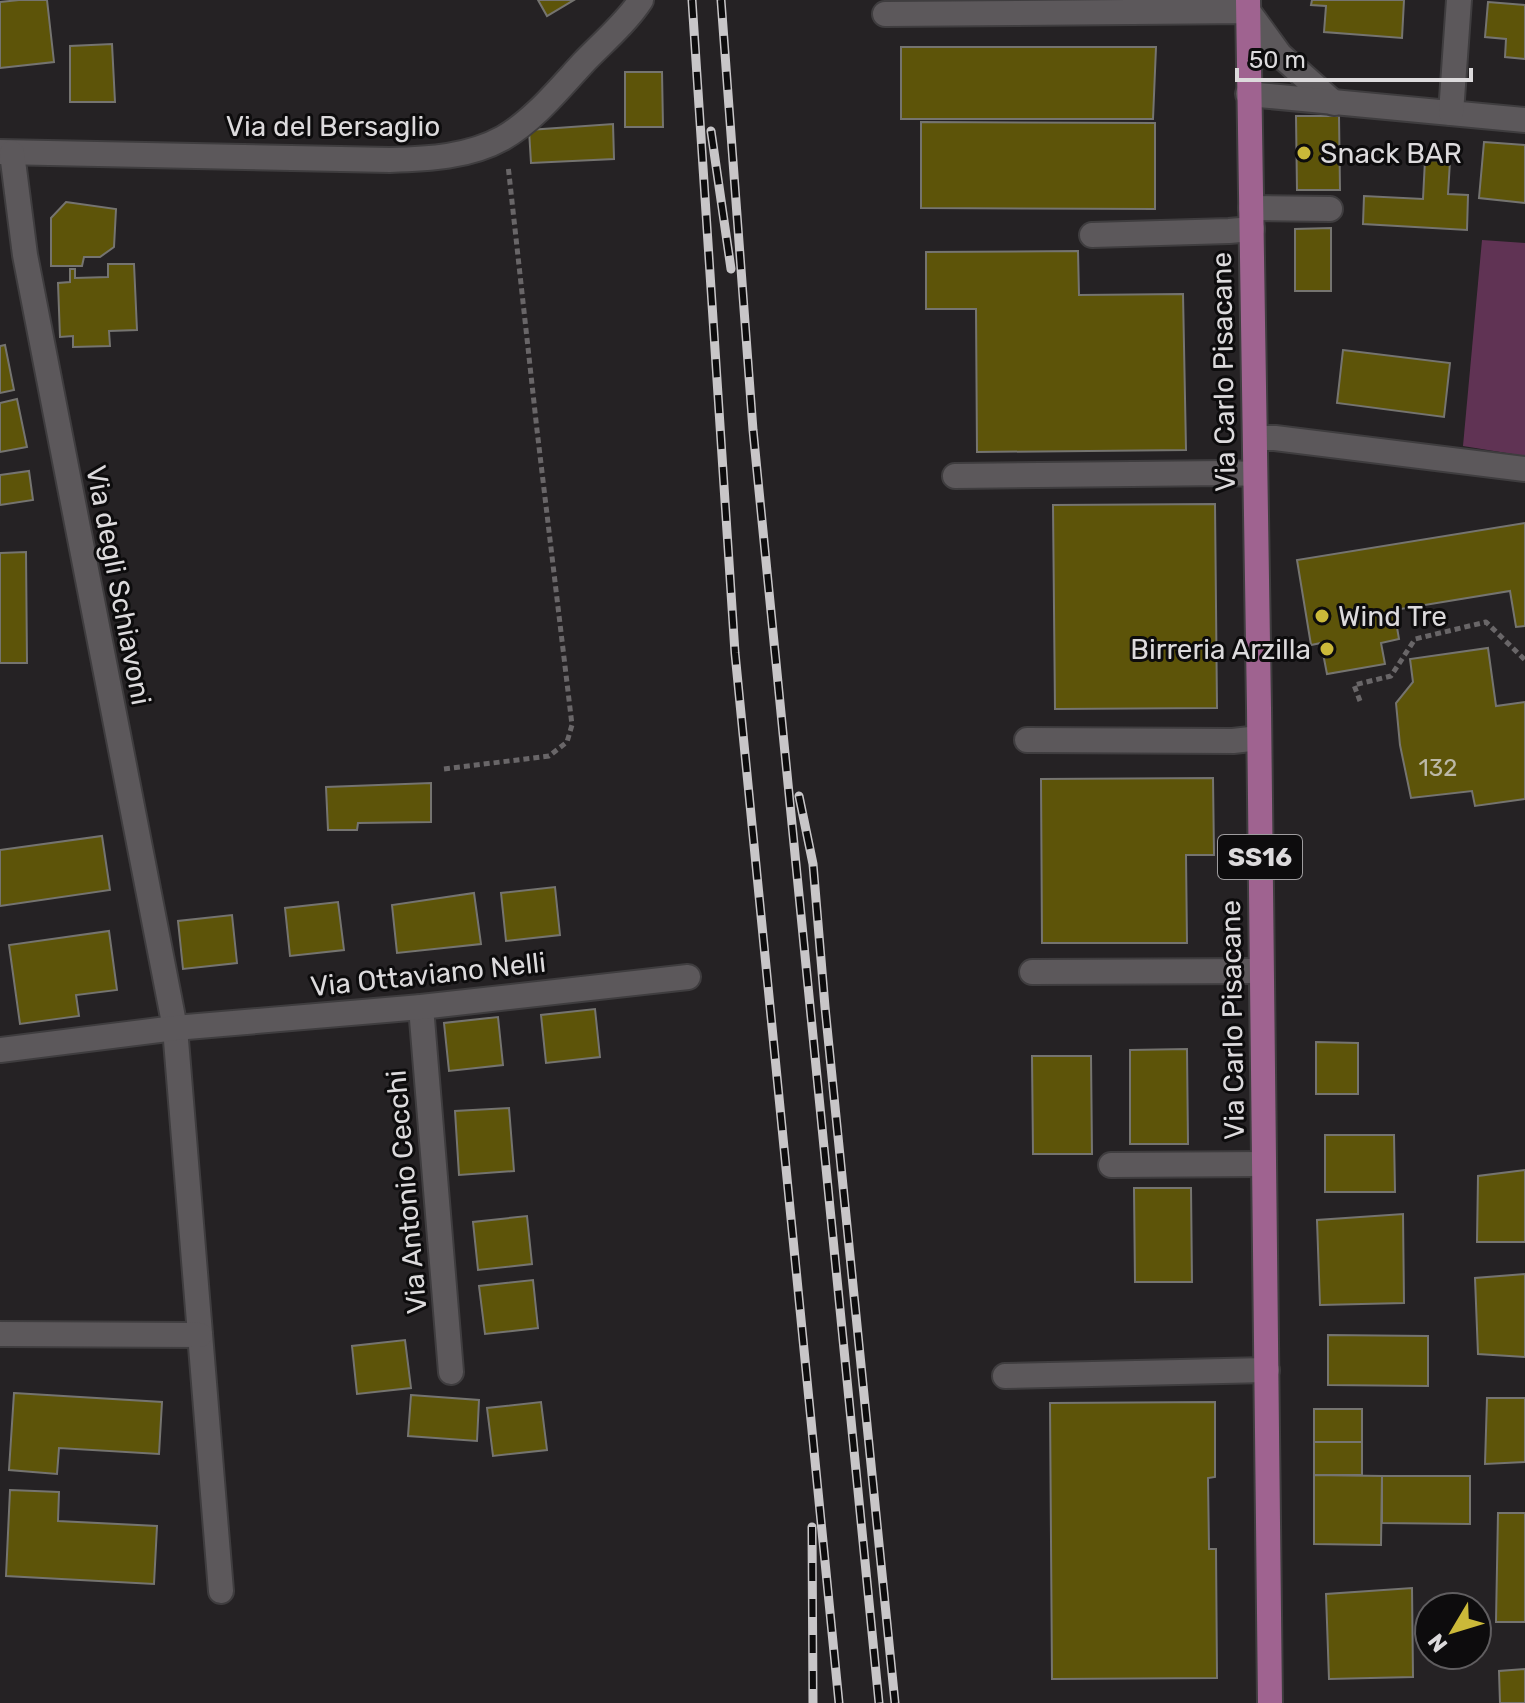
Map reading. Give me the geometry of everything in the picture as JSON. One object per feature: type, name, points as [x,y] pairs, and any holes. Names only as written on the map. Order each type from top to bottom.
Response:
[{"type":"main road","name":"Via Carlo Pisacane","points":[[1248,6],[1270,1703]]},
{"type":"street","name":"Via del Bersaglio","points":[[4,151],[422,159],[479,149],[505,137],[534,114],[641,0]]},
{"type":"street","points":[[1451,113],[1459,0]]},
{"type":"street","points":[[885,14],[1248,6],[1280,55],[1334,103]]},
{"type":"street","points":[[1248,94],[1525,120]]},
{"type":"street","name":"Via degli Schiavoni","points":[[4,151],[175,1028],[221,1591]]},
{"type":"street","points":[[1092,235],[1222,232],[1251,219],[1330,209]]},
{"type":"street","points":[[1255,438],[1525,469]]},
{"type":"street","points":[[955,476],[1255,474]]},
{"type":"street","points":[[1027,740],[1233,741],[1259,738]]},
{"type":"street","points":[[1032,972],[1261,971]]},
{"type":"street","name":"Via Ottaviano Nelli","points":[[0,1050],[175,1028],[421,1007],[688,977]]},
{"type":"street","name":"Via Antonio Cecchi","points":[[421,1007],[451,1372]]},
{"type":"street","points":[[1111,1165],[1264,1164]]},
{"type":"street","points":[[0,1334],[200,1335]]},
{"type":"street","points":[[1005,1376],[1267,1370]]},
{"type":"path","points":[[444,769],[549,756],[567,742],[572,725],[505,137]]},
{"type":"path","points":[[1360,701],[1354,685],[1391,676],[1415,639],[1486,622],[1525,660]]},
{"type":"shaded area","points":[[1482,240],[1525,243],[1525,456],[1463,446]]},
{"type":"building","points":[[47,0],[54,62],[0,68],[0,2]]},
{"type":"building","points":[[538,0],[574,0],[547,16]]},
{"type":"building","points":[[1312,0],[1404,0],[1402,38],[1324,32],[1326,6],[1311,5]]},
{"type":"building","points":[[1488,2],[1525,5],[1525,59],[1505,57],[1506,39],[1485,37]]},
{"type":"building","points":[[112,44],[115,102],[70,102],[70,46]]},
{"type":"building","points":[[901,47],[1156,47],[1153,119],[901,119]]},
{"type":"building","points":[[625,72],[662,72],[663,127],[625,127]]},
{"type":"building","points":[[1296,116],[1339,116],[1340,190],[1297,190]]},
{"type":"building","points":[[921,122],[1155,123],[1155,209],[921,208]]},
{"type":"building","points":[[613,124],[614,159],[531,163],[529,130]]},
{"type":"building","points":[[1484,142],[1525,145],[1525,203],[1479,198]]},
{"type":"building","points":[[1425,160],[1450,161],[1448,194],[1468,195],[1467,230],[1363,224],[1364,196],[1423,199]]},
{"type":"building","points":[[66,202],[116,209],[114,247],[100,257],[84,257],[82,266],[51,266],[51,218]]},
{"type":"building","points":[[1331,228],[1331,291],[1295,291],[1295,229]]},
{"type":"building","points":[[1078,251],[1079,295],[1183,294],[1186,450],[977,452],[976,309],[926,309],[926,252]]},
{"type":"building","points":[[108,264],[134,264],[137,330],[109,331],[110,346],[73,347],[73,336],[60,337],[58,283],[70,282],[70,269],[75,269],[75,278],[108,277]]},
{"type":"building","points":[[5,345],[14,390],[0,393],[0,346]]},
{"type":"building","points":[[1343,350],[1450,363],[1444,417],[1337,403]]},
{"type":"building","points":[[17,399],[27,447],[0,452],[0,403]]},
{"type":"building","points":[[29,471],[33,500],[0,505],[0,475]]},
{"type":"building","points":[[1215,504],[1217,708],[1055,709],[1053,505]]},
{"type":"building","points":[[1525,523],[1525,626],[1516,627],[1510,591],[1394,610],[1399,639],[1381,643],[1385,664],[1327,674],[1321,643],[1311,645],[1297,560]]},
{"type":"building","points":[[26,552],[27,663],[0,663],[0,553]]},
{"type":"building","points":[[1488,648],[1496,706],[1525,702],[1525,799],[1475,806],[1472,791],[1411,798],[1400,745],[1396,703],[1413,682],[1410,659]]},
{"type":"building","points":[[1213,778],[1214,855],[1186,855],[1187,943],[1042,943],[1041,779]]},
{"type":"building","points":[[431,783],[431,822],[358,823],[357,830],[328,830],[326,787]]},
{"type":"building","points":[[102,836],[110,890],[0,906],[0,850]]},
{"type":"building","points":[[555,887],[560,935],[506,941],[501,893]]},
{"type":"building","points":[[474,893],[481,944],[397,953],[392,905]]},
{"type":"building","points":[[338,902],[344,950],[290,956],[285,908]]},
{"type":"building","points":[[232,915],[237,963],[183,969],[178,921]]},
{"type":"building","points":[[109,931],[117,990],[76,995],[79,1016],[20,1024],[9,945]]},
{"type":"building","points":[[595,1009],[600,1057],[546,1063],[541,1015]]},
{"type":"building","points":[[498,1017],[503,1065],[449,1071],[444,1023]]},
{"type":"building","points":[[1316,1042],[1358,1043],[1358,1094],[1316,1094]]},
{"type":"building","points":[[1187,1049],[1188,1144],[1130,1144],[1130,1050]]},
{"type":"building","points":[[1032,1056],[1091,1056],[1092,1154],[1033,1154]]},
{"type":"building","points":[[509,1108],[514,1171],[459,1175],[455,1111]]},
{"type":"building","points":[[1325,1135],[1394,1135],[1395,1192],[1325,1192]]},
{"type":"building","points":[[1525,1170],[1525,1242],[1477,1242],[1478,1176]]},
{"type":"building","points":[[1134,1188],[1191,1188],[1192,1282],[1135,1282]]},
{"type":"building","points":[[1403,1214],[1404,1303],[1320,1305],[1317,1220]]},
{"type":"building","points":[[527,1216],[532,1264],[478,1270],[473,1222]]},
{"type":"building","points":[[1525,1274],[1525,1357],[1478,1354],[1475,1278]]},
{"type":"building","points":[[533,1280],[538,1328],[485,1334],[479,1286]]},
{"type":"building","points":[[1328,1335],[1428,1336],[1428,1386],[1328,1385]]},
{"type":"building","points":[[405,1340],[411,1388],[357,1394],[352,1346]]},
{"type":"building","points":[[14,1393],[162,1402],[159,1454],[59,1448],[57,1474],[9,1470]]},
{"type":"building","points":[[411,1395],[479,1400],[477,1441],[408,1436]]},
{"type":"building","points":[[1487,1398],[1525,1398],[1525,1462],[1485,1464]]},
{"type":"building","points":[[541,1402],[547,1450],[493,1456],[487,1408]]},
{"type":"building","points":[[1215,1402],[1215,1477],[1208,1478],[1209,1549],[1216,1549],[1217,1678],[1052,1679],[1050,1403]]},
{"type":"building","points":[[1314,1409],[1362,1409],[1362,1442],[1314,1442]]},
{"type":"building","points":[[1314,1442],[1362,1442],[1362,1475],[1314,1475]]},
{"type":"building","points":[[1314,1475],[1382,1476],[1381,1545],[1314,1544]]},
{"type":"building","points":[[1382,1476],[1470,1476],[1470,1524],[1382,1523]]},
{"type":"building","points":[[10,1490],[59,1492],[58,1521],[157,1526],[154,1584],[6,1576]]},
{"type":"building","points":[[1498,1513],[1525,1513],[1525,1622],[1496,1622]]},
{"type":"building","points":[[1412,1588],[1413,1677],[1329,1679],[1326,1594]]},
{"type":"building","points":[[1525,1669],[1525,1703],[1500,1703],[1499,1671]]},
{"type":"railway","points":[[692,0],[735,653],[839,1703]]},
{"type":"railway","points":[[721,0],[753,430],[879,1703]]},
{"type":"railway","points":[[711,131],[731,269]]},
{"type":"railway","points":[[799,796],[813,864],[895,1703]]},
{"type":"railway","points":[[812,1527],[813,1703]]},
{"type":"place","name":"Snack BAR","points":[[1304,153]]},
{"type":"place","name":"Wind Tre","points":[[1322,616]]},
{"type":"place","name":"Birreria Arzilla","points":[[1327,649]]}]
